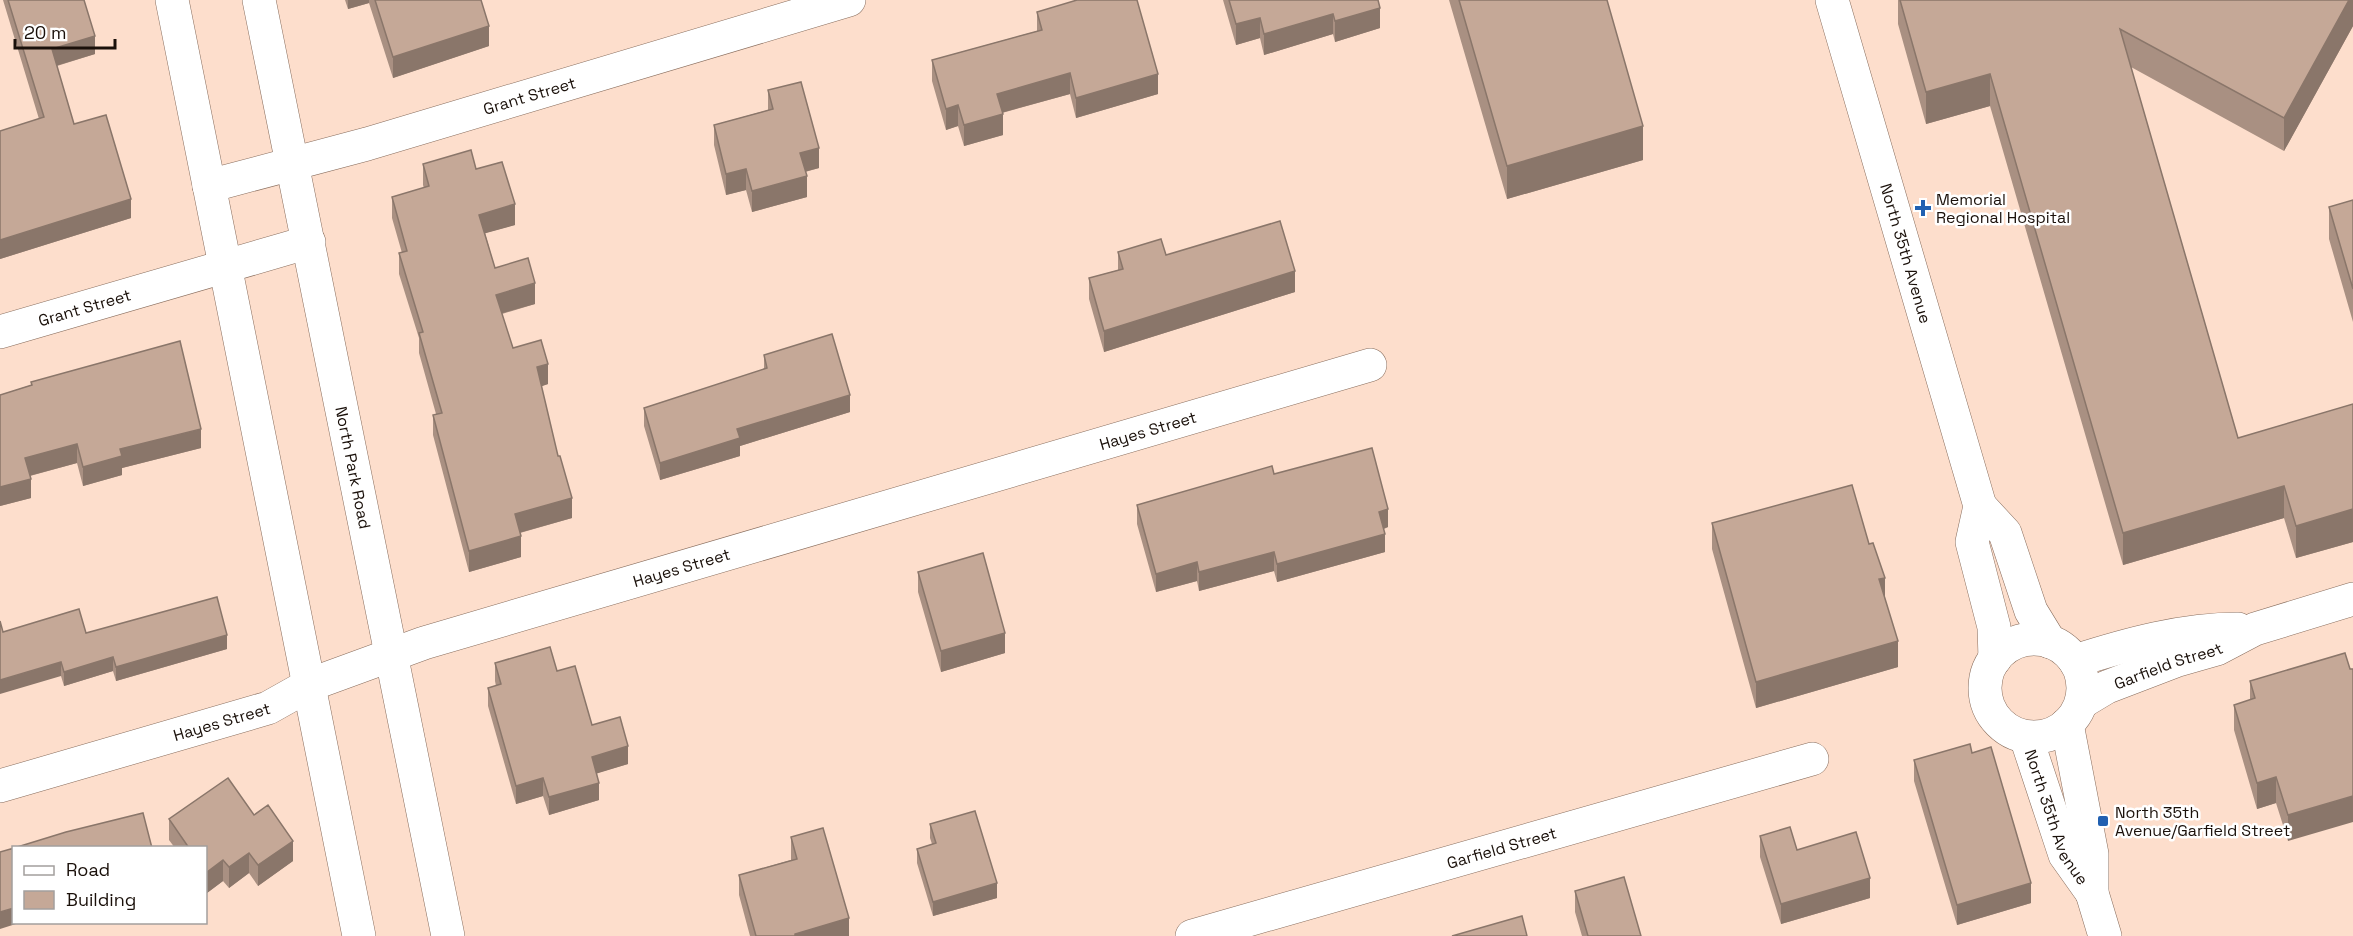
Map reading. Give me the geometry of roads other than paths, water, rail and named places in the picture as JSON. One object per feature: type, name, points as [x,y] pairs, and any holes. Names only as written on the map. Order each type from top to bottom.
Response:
[{"type":"street","points":[[172,0],[359,936]]},
{"type":"street","name":"North Park Road","points":[[260,0],[448,936]]},
{"type":"street","name":"Grant Street","points":[[209,186],[292,164],[849,0]]},
{"type":"street","name":"North 35th Avenue","points":[[1832,0],[1980,506],[2005,532],[2031,611],[2062,651]]},
{"type":"street","name":"Grant Street","points":[[0,332],[309,242]]},
{"type":"street","name":"Hayes Street","points":[[0,786],[268,708],[309,685],[446,636],[1370,365]]},
{"type":"street","name":"North 35th Avenue","points":[[1980,506],[1972,542],[1994,627],[1995,659]]},
{"type":"street","name":"Garfield Street","points":[[2074,713],[2107,687],[2175,661],[2217,649],[2255,628],[2353,599]]},
{"type":"street","name":"Garfield Street","points":[[2062,651],[2209,629],[2255,628]]},
{"type":"street","points":[[2035,639],[2062,651],[2081,674],[2074,713],[2055,733],[2026,737],[2010,732],[1998,722],[1988,707],[1985,690],[1987,673],[1995,659],[2006,648],[2035,639]]},
{"type":"street","name":"North 35th Avenue","points":[[2074,713],[2092,854],[2092,893],[2105,936]]},
{"type":"street","name":"North 35th Avenue","points":[[2026,737],[2065,855],[2092,893]]},
{"type":"street","name":"Garfield Street","points":[[1192,936],[1812,759]]},
{"type":"place","name":"Memorial Regional Hospital","points":[[1923,208]]},
{"type":"place","name":"North 35th Avenue/Garfield Street","points":[[2103,821]]}]
